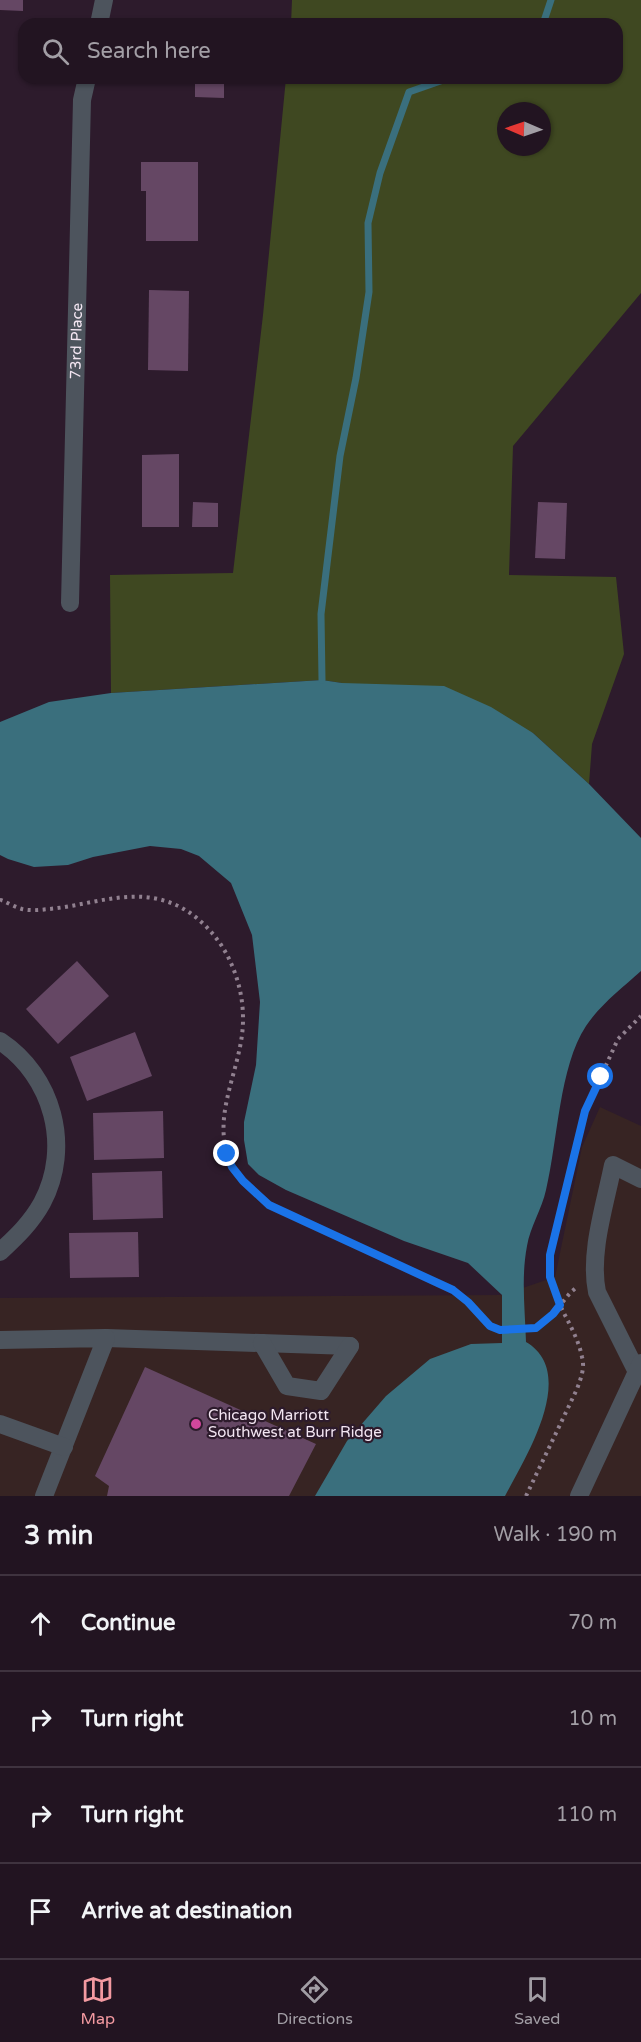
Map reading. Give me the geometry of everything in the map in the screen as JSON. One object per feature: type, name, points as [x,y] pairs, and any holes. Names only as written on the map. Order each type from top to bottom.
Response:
[{"type":"street","points":[[100,18],[104,0]]},
{"type":"street","name":"73rd Place","points":[[70,603],[82,100],[86,84]]},
{"type":"street","points":[[0,1041],[28,1066],[41,1084],[51,1105],[57,1137],[56,1167],[42,1203],[22,1232],[0,1252]]},
{"type":"street","points":[[579,1496],[639,1368],[597,1292],[594,1280],[595,1258],[613,1165],[641,1179]]},
{"type":"street","points":[[44,1496],[106,1338]]},
{"type":"street","points":[[0,1340],[106,1338],[262,1343],[350,1346],[321,1391],[287,1386],[262,1343]]},
{"type":"street","points":[[0,1424],[64,1446]]},
{"type":"path","points":[[0,900],[22,909],[38,910],[113,897],[151,897],[168,901],[200,921],[225,950],[240,987],[242,1003],[242,1032],[227,1098],[223,1132],[227,1154],[232,1167],[256,1195],[269,1205],[453,1290],[468,1302],[490,1326],[500,1330],[536,1328],[578,1287],[594,1280]]},
{"type":"path","points":[[526,1496],[577,1389],[582,1373],[582,1356],[553,1288],[549,1266],[585,1111],[618,1039],[641,1016]]},
{"type":"shaded area","points":[[600,1107],[641,1126],[641,1496],[0,1496],[0,1298],[502,1295],[555,1277],[582,1147]]},
{"type":"green space","points":[[292,0],[641,0],[641,293],[513,446],[509,575],[616,577],[624,654],[592,744],[589,784],[533,733],[342,683],[322,680],[111,693],[110,575],[233,573],[263,315],[285,84],[623,84],[623,18],[291,18]]},
{"type":"water","points":[[322,680],[342,683],[444,686],[491,707],[533,733],[589,784],[641,838],[641,971],[598,1011],[586,1026],[577,1043],[560,1105],[546,1190],[527,1246],[524,1282],[526,1342],[541,1356],[548,1374],[548,1394],[534,1439],[505,1496],[315,1496],[347,1441],[386,1396],[430,1359],[471,1344],[502,1343],[502,1295],[468,1263],[404,1241],[286,1190],[259,1175],[248,1164],[244,1122],[256,1065],[260,1002],[252,935],[231,883],[199,856],[181,849],[150,846],[93,857],[68,865],[34,867],[0,855],[0,722],[49,702],[111,693]]},
{"type":"building","points":[[0,0],[23,0],[23,11],[0,10]]},
{"type":"building","points":[[195,84],[224,84],[224,98],[195,97]]},
{"type":"building","points":[[141,162],[198,162],[198,241],[146,241],[146,191],[141,191]]},
{"type":"building","points":[[149,290],[189,291],[188,371],[148,370]]},
{"type":"building","points":[[179,454],[179,527],[142,527],[142,455]]},
{"type":"building","points":[[193,502],[218,503],[218,527],[192,527]]},
{"type":"building","points":[[538,502],[567,503],[565,559],[535,558]]},
{"type":"building","points":[[77,961],[109,996],[58,1044],[26,1009]]},
{"type":"building","points":[[135,1032],[152,1076],[87,1101],[70,1057]]},
{"type":"building","points":[[163,1111],[164,1158],[94,1160],[93,1113]]},
{"type":"building","points":[[162,1171],[163,1218],[93,1220],[92,1173]]},
{"type":"building","points":[[138,1232],[139,1277],[70,1278],[69,1233]]},
{"type":"building","name":"Chicago Marriott Southwest at Burr Ridge","points":[[145,1367],[316,1444],[289,1496],[107,1496],[109,1486],[95,1476]]},
{"type":"waterway","points":[[545,18],[551,0]]},
{"type":"waterway","points":[[322,680],[321,614],[340,456],[356,378],[369,292],[368,223],[380,173],[409,92],[432,84]]},
{"type":"place","name":"Chicago Marriott Southwest at Burr Ridge","points":[[196,1424]]},
{"type":"route","points":[[227,1154],[232,1167],[243,1181],[269,1205],[453,1290],[468,1302],[490,1326],[500,1330],[528,1330],[542,1324],[560,1305],[550,1277],[550,1255],[585,1111],[601,1077]]}]
